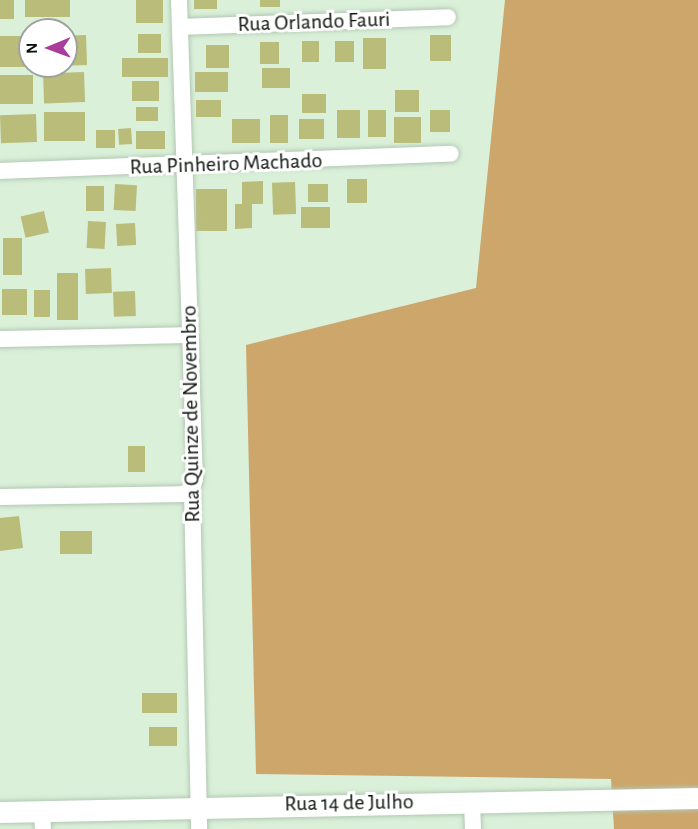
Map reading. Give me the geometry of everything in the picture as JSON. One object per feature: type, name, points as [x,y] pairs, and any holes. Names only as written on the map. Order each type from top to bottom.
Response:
[{"type":"street","name":"Rua Quinze de Novembro","points":[[179,0],[195,479],[192,489],[199,829]]},
{"type":"street","name":"Rua Orlando Fauri","points":[[180,27],[448,16]]},
{"type":"street","name":"Rua Pinheiro Machado","points":[[0,171],[186,166],[451,154]]},
{"type":"street","points":[[0,339],[189,335]]},
{"type":"street","points":[[0,497],[183,494],[192,489]]},
{"type":"street","name":"Rua 14 de Julho","points":[[0,812],[42,820],[198,805],[698,798]]},
{"type":"street","points":[[472,801],[473,829]]},
{"type":"shaded area","points":[[505,0],[698,0],[698,829],[614,829],[611,779],[256,774],[246,345],[476,288]]},
{"type":"building","points":[[0,0],[14,0],[14,19],[0,19]]},
{"type":"building","points":[[25,0],[70,0],[70,17],[25,17]]},
{"type":"building","points":[[136,0],[163,0],[163,23],[136,23]]},
{"type":"building","points":[[194,0],[217,0],[217,9],[194,9]]},
{"type":"building","points":[[260,0],[280,0],[280,7],[260,7]]},
{"type":"building","points":[[138,34],[161,34],[161,53],[138,53]]},
{"type":"building","points":[[78,35],[86,35],[87,65],[78,65]]},
{"type":"building","points":[[430,35],[451,35],[451,61],[430,61]]},
{"type":"building","points":[[0,36],[18,36],[18,67],[0,67]]},
{"type":"building","points":[[363,38],[386,38],[386,69],[363,69]]},
{"type":"building","points":[[302,41],[319,41],[319,62],[302,62]]},
{"type":"building","points":[[335,41],[354,41],[354,62],[335,62]]},
{"type":"building","points":[[260,42],[279,42],[279,64],[260,64]]},
{"type":"building","points":[[206,45],[229,45],[229,68],[206,68]]},
{"type":"building","points":[[122,58],[168,58],[168,77],[122,77]]},
{"type":"building","points":[[262,68],[290,68],[290,88],[262,88]]},
{"type":"building","points":[[78,72],[84,72],[85,102],[44,103],[43,78],[78,78]]},
{"type":"building","points":[[195,72],[228,72],[228,92],[195,92]]},
{"type":"building","points":[[0,75],[33,78],[33,104],[0,104]]},
{"type":"building","points":[[132,81],[159,81],[159,101],[132,101]]},
{"type":"building","points":[[395,90],[419,90],[419,112],[395,112]]},
{"type":"building","points":[[302,94],[326,94],[326,113],[302,113]]},
{"type":"building","points":[[196,100],[221,100],[221,117],[196,117]]},
{"type":"building","points":[[136,107],[158,107],[158,121],[136,121]]},
{"type":"building","points":[[337,110],[360,110],[360,138],[337,138]]},
{"type":"building","points":[[368,110],[386,110],[386,137],[368,137]]},
{"type":"building","points":[[430,110],[450,110],[450,132],[430,132]]},
{"type":"building","points":[[44,112],[85,112],[85,141],[44,141]]},
{"type":"building","points":[[36,114],[37,142],[1,143],[0,115]]},
{"type":"building","points":[[270,115],[288,115],[288,143],[270,143]]},
{"type":"building","points":[[394,117],[421,117],[421,143],[394,143]]},
{"type":"building","points":[[232,119],[260,119],[260,143],[232,143]]},
{"type":"building","points":[[299,119],[324,119],[324,139],[299,139]]},
{"type":"building","points":[[131,128],[132,144],[119,145],[118,129]]},
{"type":"building","points":[[96,130],[115,130],[115,148],[96,148]]},
{"type":"building","points":[[136,131],[165,131],[165,149],[136,149]]},
{"type":"building","points":[[347,179],[367,179],[367,203],[347,203]]},
{"type":"building","points":[[263,181],[263,204],[252,204],[252,228],[235,229],[235,204],[242,204],[242,182]]},
{"type":"building","points":[[295,182],[296,214],[273,215],[272,183]]},
{"type":"building","points":[[115,184],[137,185],[136,211],[114,210]]},
{"type":"building","points":[[308,184],[328,184],[328,202],[308,202]]},
{"type":"building","points":[[86,186],[104,186],[104,211],[86,211]]},
{"type":"building","points":[[196,189],[227,189],[227,231],[196,231]]},
{"type":"building","points":[[301,207],[330,207],[330,228],[301,228]]},
{"type":"building","points":[[44,211],[49,232],[26,238],[21,216]]},
{"type":"building","points":[[88,221],[106,222],[105,249],[87,248]]},
{"type":"building","points":[[135,223],[136,245],[117,246],[116,224]]},
{"type":"building","points":[[3,238],[22,238],[22,275],[3,275]]},
{"type":"building","points":[[111,268],[112,293],[86,294],[85,269]]},
{"type":"building","points":[[57,273],[78,273],[78,320],[57,320]]},
{"type":"building","points":[[2,289],[27,289],[27,315],[2,315]]},
{"type":"building","points":[[34,290],[50,290],[50,317],[34,317]]},
{"type":"building","points":[[135,291],[136,316],[114,317],[113,292]]},
{"type":"building","points":[[128,446],[145,446],[145,472],[128,472]]},
{"type":"building","points":[[19,516],[23,548],[0,551],[0,518]]},
{"type":"building","points":[[60,531],[92,531],[92,554],[60,554]]},
{"type":"building","points":[[142,693],[177,693],[177,713],[142,713]]},
{"type":"building","points":[[149,727],[177,727],[177,746],[149,746]]}]
